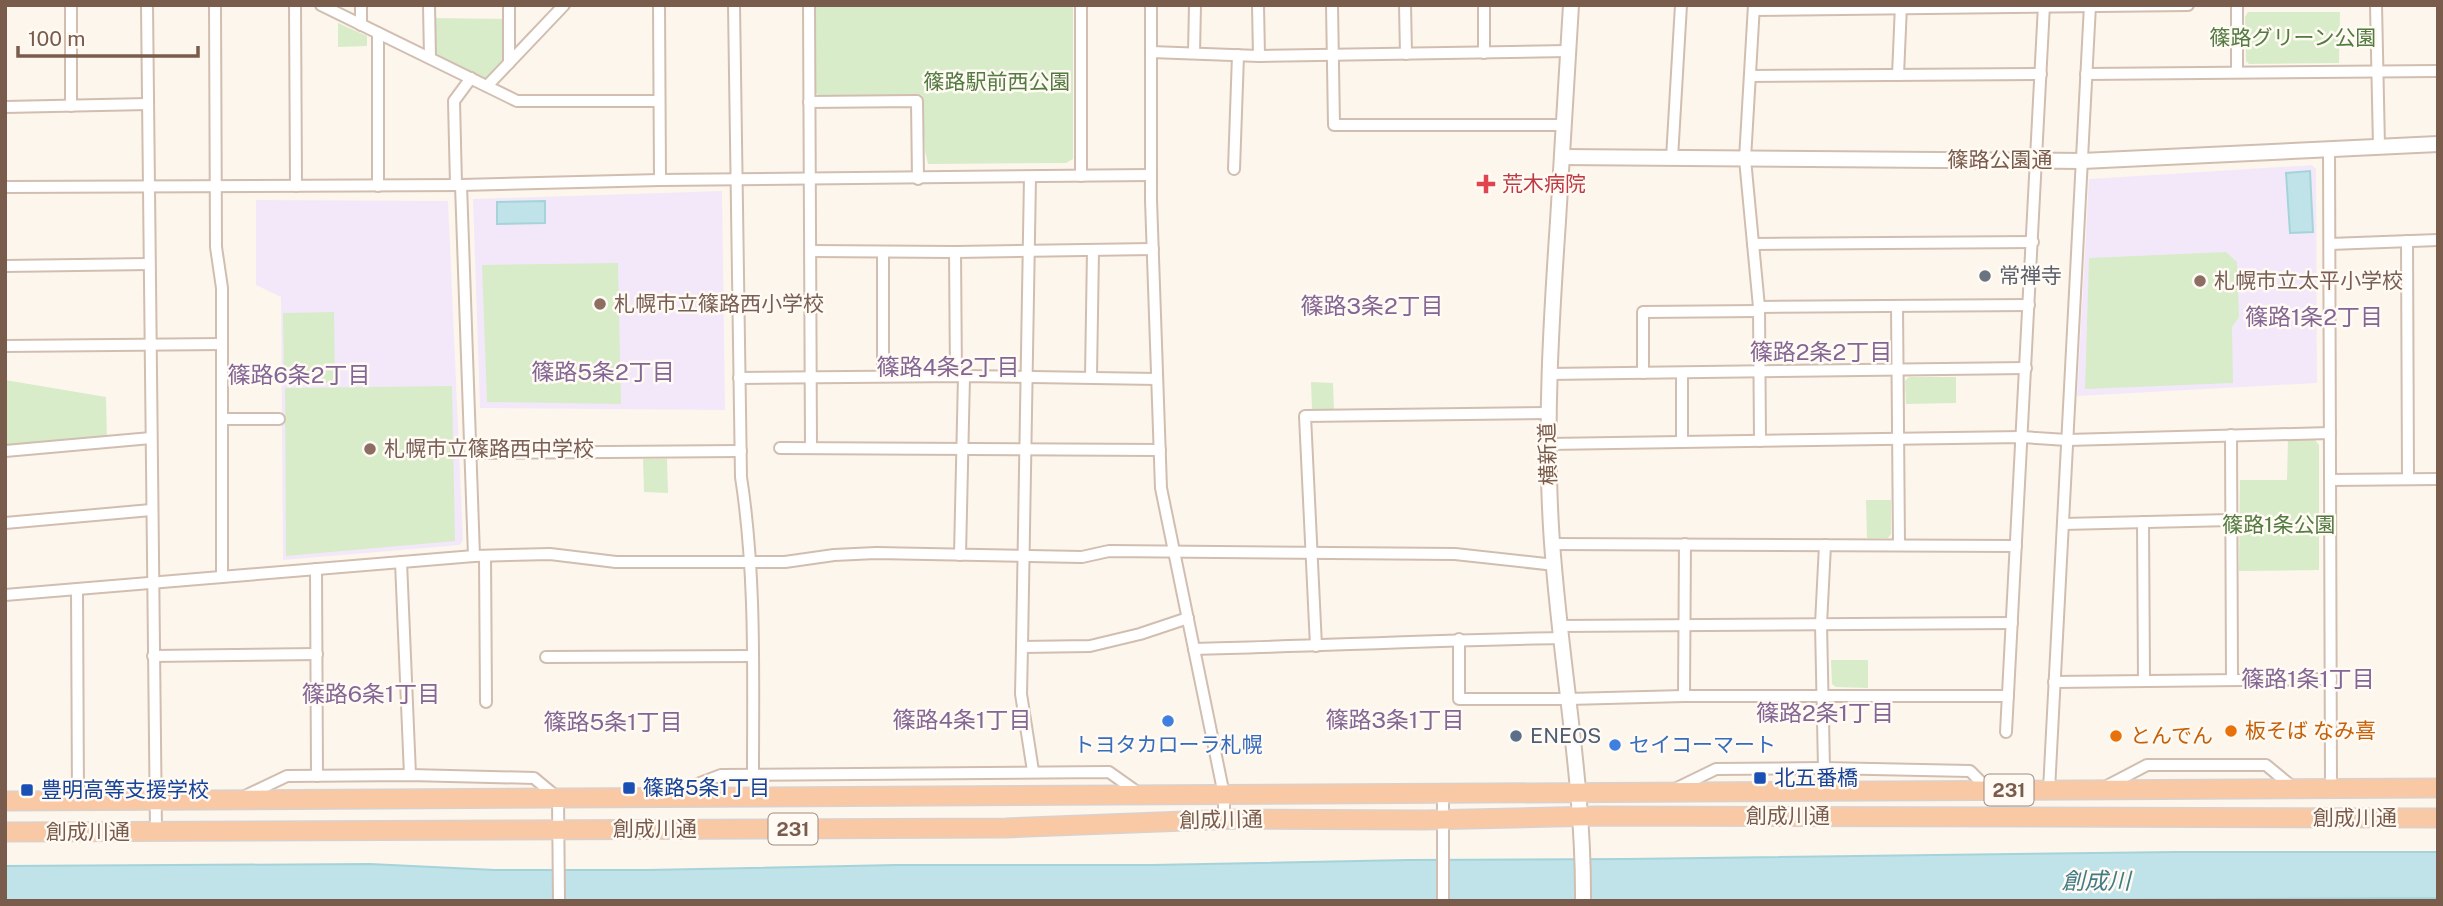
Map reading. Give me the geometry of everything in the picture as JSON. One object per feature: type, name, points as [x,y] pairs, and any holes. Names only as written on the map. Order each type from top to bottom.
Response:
[{"type":"highway","name":"創成川通","points":[[5,801],[2438,788]]},
{"type":"highway","points":[[1006,828],[1007,795]]},
{"type":"highway","name":"創成川通","points":[[5,832],[1006,828],[1224,819],[1580,816],[2438,818]]},
{"type":"street","points":[[71,5],[71,106]]},
{"type":"street","points":[[148,5],[156,832]]},
{"type":"street","points":[[215,5],[216,247],[222,288],[222,577]]},
{"type":"street","points":[[295,5],[296,186]]},
{"type":"street","points":[[321,5],[517,101],[659,100]]},
{"type":"street","points":[[361,5],[361,25]]},
{"type":"street","points":[[429,5],[430,58]]},
{"type":"street","points":[[509,5],[509,63]]},
{"type":"street","points":[[487,86],[564,5]]},
{"type":"street","points":[[659,5],[660,180]]},
{"type":"street","points":[[734,5],[741,477],[748,520],[753,773]]},
{"type":"street","points":[[809,5],[811,448]]},
{"type":"street","points":[[1081,5],[1081,176]]},
{"type":"street","points":[[1151,5],[1151,175],[1161,488],[1224,795],[1224,819]]},
{"type":"street","points":[[1194,53],[1195,5]]},
{"type":"street","points":[[1258,5],[1259,56]]},
{"type":"street","points":[[1332,5],[1334,125],[1564,124]]},
{"type":"street","points":[[1405,5],[1406,54]]},
{"type":"street","points":[[1484,5],[1484,53]]},
{"type":"street","name":"横新道","points":[[1571,5],[1547,413],[1552,544],[1579,792],[1583,901]]},
{"type":"street","points":[[1672,158],[1681,5]]},
{"type":"street","points":[[1760,441],[1759,309],[1745,159],[1754,8],[2188,5]]},
{"type":"street","points":[[2237,5],[2237,72]]},
{"type":"street","points":[[2376,5],[2379,147]]},
{"type":"street","points":[[2006,732],[2044,6]]},
{"type":"street","points":[[2049,790],[2090,6]]},
{"type":"street","points":[[1898,75],[1901,7]]},
{"type":"street","points":[[378,33],[378,186]]},
{"type":"street","points":[[1151,52],[1259,56],[1568,51]]},
{"type":"street","points":[[1234,169],[1238,55]]},
{"type":"street","points":[[2087,74],[2438,71]]},
{"type":"street","points":[[1750,76],[2041,74]]},
{"type":"street","points":[[471,78],[454,100],[470,453],[479,556],[486,702]]},
{"type":"street","points":[[810,102],[916,101],[918,179]]},
{"type":"street","points":[[5,107],[148,104]]},
{"type":"street","name":"篠路公園通","points":[[1562,157],[2082,161],[2438,144]]},
{"type":"street","points":[[2329,149],[2331,789]]},
{"type":"street","points":[[5,187],[458,186],[660,180],[1151,175]]},
{"type":"street","points":[[1030,177],[1021,694],[1033,771]]},
{"type":"street","points":[[2330,244],[2438,240]]},
{"type":"street","points":[[2407,241],[2408,480]]},
{"type":"street","points":[[1753,244],[2033,242]]},
{"type":"street","points":[[811,251],[1153,249]]},
{"type":"street","points":[[1091,377],[1093,250]]},
{"type":"street","points":[[883,252],[883,376]]},
{"type":"street","points":[[955,252],[962,449],[960,555]]},
{"type":"street","points":[[5,265],[149,264]]},
{"type":"street","points":[[1643,373],[1643,312],[2029,304]]},
{"type":"street","points":[[1897,306],[1899,545]]},
{"type":"street","points":[[5,346],[222,344]]},
{"type":"street","points":[[1548,374],[2026,368]]},
{"type":"street","points":[[1682,373],[1682,442]]},
{"type":"street","points":[[739,377],[1157,379]]},
{"type":"street","points":[[1316,646],[1305,416],[1547,413]]},
{"type":"street","points":[[222,419],[279,419]]},
{"type":"street","points":[[1548,444],[2022,437],[2067,440],[2330,433]]},
{"type":"street","points":[[2231,435],[2232,680]]},
{"type":"street","points":[[5,452],[151,438]]},
{"type":"street","points":[[780,448],[1160,450]]},
{"type":"street","points":[[470,453],[741,451]]},
{"type":"street","points":[[2330,480],[2438,480]]},
{"type":"street","points":[[5,523],[151,510]]},
{"type":"street","points":[[2063,524],[2231,520]]},
{"type":"street","points":[[2143,522],[2144,681]]},
{"type":"street","points":[[1552,544],[2016,545]]},
{"type":"street","points":[[1684,696],[1685,544]]},
{"type":"street","points":[[1824,768],[1821,624],[1825,545]]},
{"type":"street","points":[[5,596],[479,556],[551,554],[616,562],[785,562],[834,555],[876,553],[1082,557],[1109,551],[1455,554],[1555,565]]},
{"type":"street","points":[[401,562],[410,775]]},
{"type":"street","points":[[316,569],[317,776]]},
{"type":"street","points":[[77,589],[78,800]]},
{"type":"street","points":[[1022,647],[1090,646],[1188,618]]},
{"type":"street","points":[[1194,649],[1316,646],[1685,625],[2012,623]]},
{"type":"street","points":[[1459,639],[1459,699],[2008,696]]},
{"type":"street","points":[[153,656],[317,654]]},
{"type":"street","points":[[546,657],[752,656]]},
{"type":"street","points":[[2054,682],[2331,679]]},
{"type":"street","points":[[2099,790],[2147,765],[2266,765],[2295,789]]},
{"type":"street","points":[[1670,792],[1716,769],[1824,768],[1969,771],[1990,790]]},
{"type":"street","points":[[664,797],[721,775],[1033,771],[1109,772],[1141,794]]},
{"type":"street","points":[[236,800],[287,776],[534,778],[558,798],[559,901]]},
{"type":"street","points":[[1443,793],[1443,901]]},
{"type":"shaded area","name":"札幌市立太平小学校","points":[[2312,165],[2316,169],[2317,383],[2077,396],[2089,179]]},
{"type":"shaded area","name":"札幌市立篠路西小学校","points":[[722,191],[725,410],[480,408],[473,199]]},
{"type":"shaded area","name":"札幌市立篠路西中学校","points":[[256,200],[448,201],[463,539],[460,545],[283,560],[281,297],[256,285]]},
{"type":"green space","name":"篠路駅前西公園","points":[[815,5],[1073,5],[1073,159],[1066,163],[928,164],[922,95],[820,97],[816,93]]},
{"type":"green space","name":"篠路グリーン公園","points":[[2248,12],[2340,12],[2339,63],[2249,64],[2246,61],[2245,17]]},
{"type":"green space","points":[[429,18],[509,19],[509,63],[487,86],[430,58]]},
{"type":"green space","points":[[338,23],[367,36],[367,46],[338,47]]},
{"type":"green space","points":[[2226,252],[2237,262],[2239,317],[2232,327],[2233,383],[2085,389],[2089,258]]},
{"type":"green space","points":[[618,263],[621,404],[487,402],[482,265]]},
{"type":"green space","points":[[334,312],[335,383],[284,384],[283,313]]},
{"type":"green space","points":[[1909,377],[1956,377],[1956,403],[1906,404],[1905,381]]},
{"type":"green space","points":[[5,380],[106,397],[107,442],[5,451]]},
{"type":"green space","points":[[1311,382],[1333,383],[1334,410],[1312,409]]},
{"type":"green space","points":[[452,386],[455,541],[286,556],[285,388]]},
{"type":"green space","name":"篠路1条公園","points":[[2288,440],[2315,440],[2319,445],[2319,570],[2239,571],[2240,480],[2287,480]]},
{"type":"green space","points":[[643,459],[667,459],[668,493],[644,492]]},
{"type":"green space","points":[[1866,500],[1891,500],[1891,534],[1888,538],[1867,538]]},
{"type":"green space","points":[[1831,660],[1868,660],[1868,688],[1836,687],[1832,684]]},
{"type":"water","points":[[2310,171],[2313,232],[2290,233],[2286,173]]},
{"type":"water","points":[[545,201],[545,223],[497,224],[497,202]]},
{"type":"water","name":"創成川","points":[[2175,852],[2438,852],[2438,898],[5,901],[5,866],[370,864],[495,870],[648,870]]},
{"type":"place","name":"荒木病院","points":[[1486,184]]},
{"type":"place","name":"常禅寺","points":[[1985,276]]},
{"type":"place","name":"札幌市立太平小学校","points":[[2200,281]]},
{"type":"place","name":"札幌市立篠路西小学校","points":[[600,304]]},
{"type":"place","name":"札幌市立篠路西中学校","points":[[370,449]]},
{"type":"place","name":"トヨタカローラ札幌","points":[[1168,721]]},
{"type":"place","name":"板そば なみ喜","points":[[2231,731]]},
{"type":"place","name":"ENEOS","points":[[1516,736]]},
{"type":"place","name":"とんでん","points":[[2116,736]]},
{"type":"place","name":"セイコーマート","points":[[1615,745]]},
{"type":"place","name":"北五番橋","points":[[1760,778]]},
{"type":"place","name":"篠路5条1丁目","points":[[629,788]]},
{"type":"place","name":"豊明高等支援学校","points":[[27,790]]},
{"type":"district","name":"篠路3条2丁目","points":[[1372,306]]},
{"type":"district","name":"篠路1条2丁目","points":[[2314,317]]},
{"type":"district","name":"篠路2条2丁目","points":[[1821,352]]},
{"type":"district","name":"篠路4条2丁目","points":[[948,367]]},
{"type":"district","name":"篠路5条2丁目","points":[[603,372]]},
{"type":"district","name":"篠路6条2丁目","points":[[299,375]]},
{"type":"district","name":"篠路1条1丁目","points":[[2308,679]]},
{"type":"district","name":"篠路6条1丁目","points":[[371,694]]},
{"type":"district","name":"篠路2条1丁目","points":[[1825,713]]},
{"type":"district","name":"篠路4条1丁目","points":[[962,720]]},
{"type":"district","name":"篠路3条1丁目","points":[[1395,720]]},
{"type":"district","name":"篠路5条1丁目","points":[[613,722]]}]
